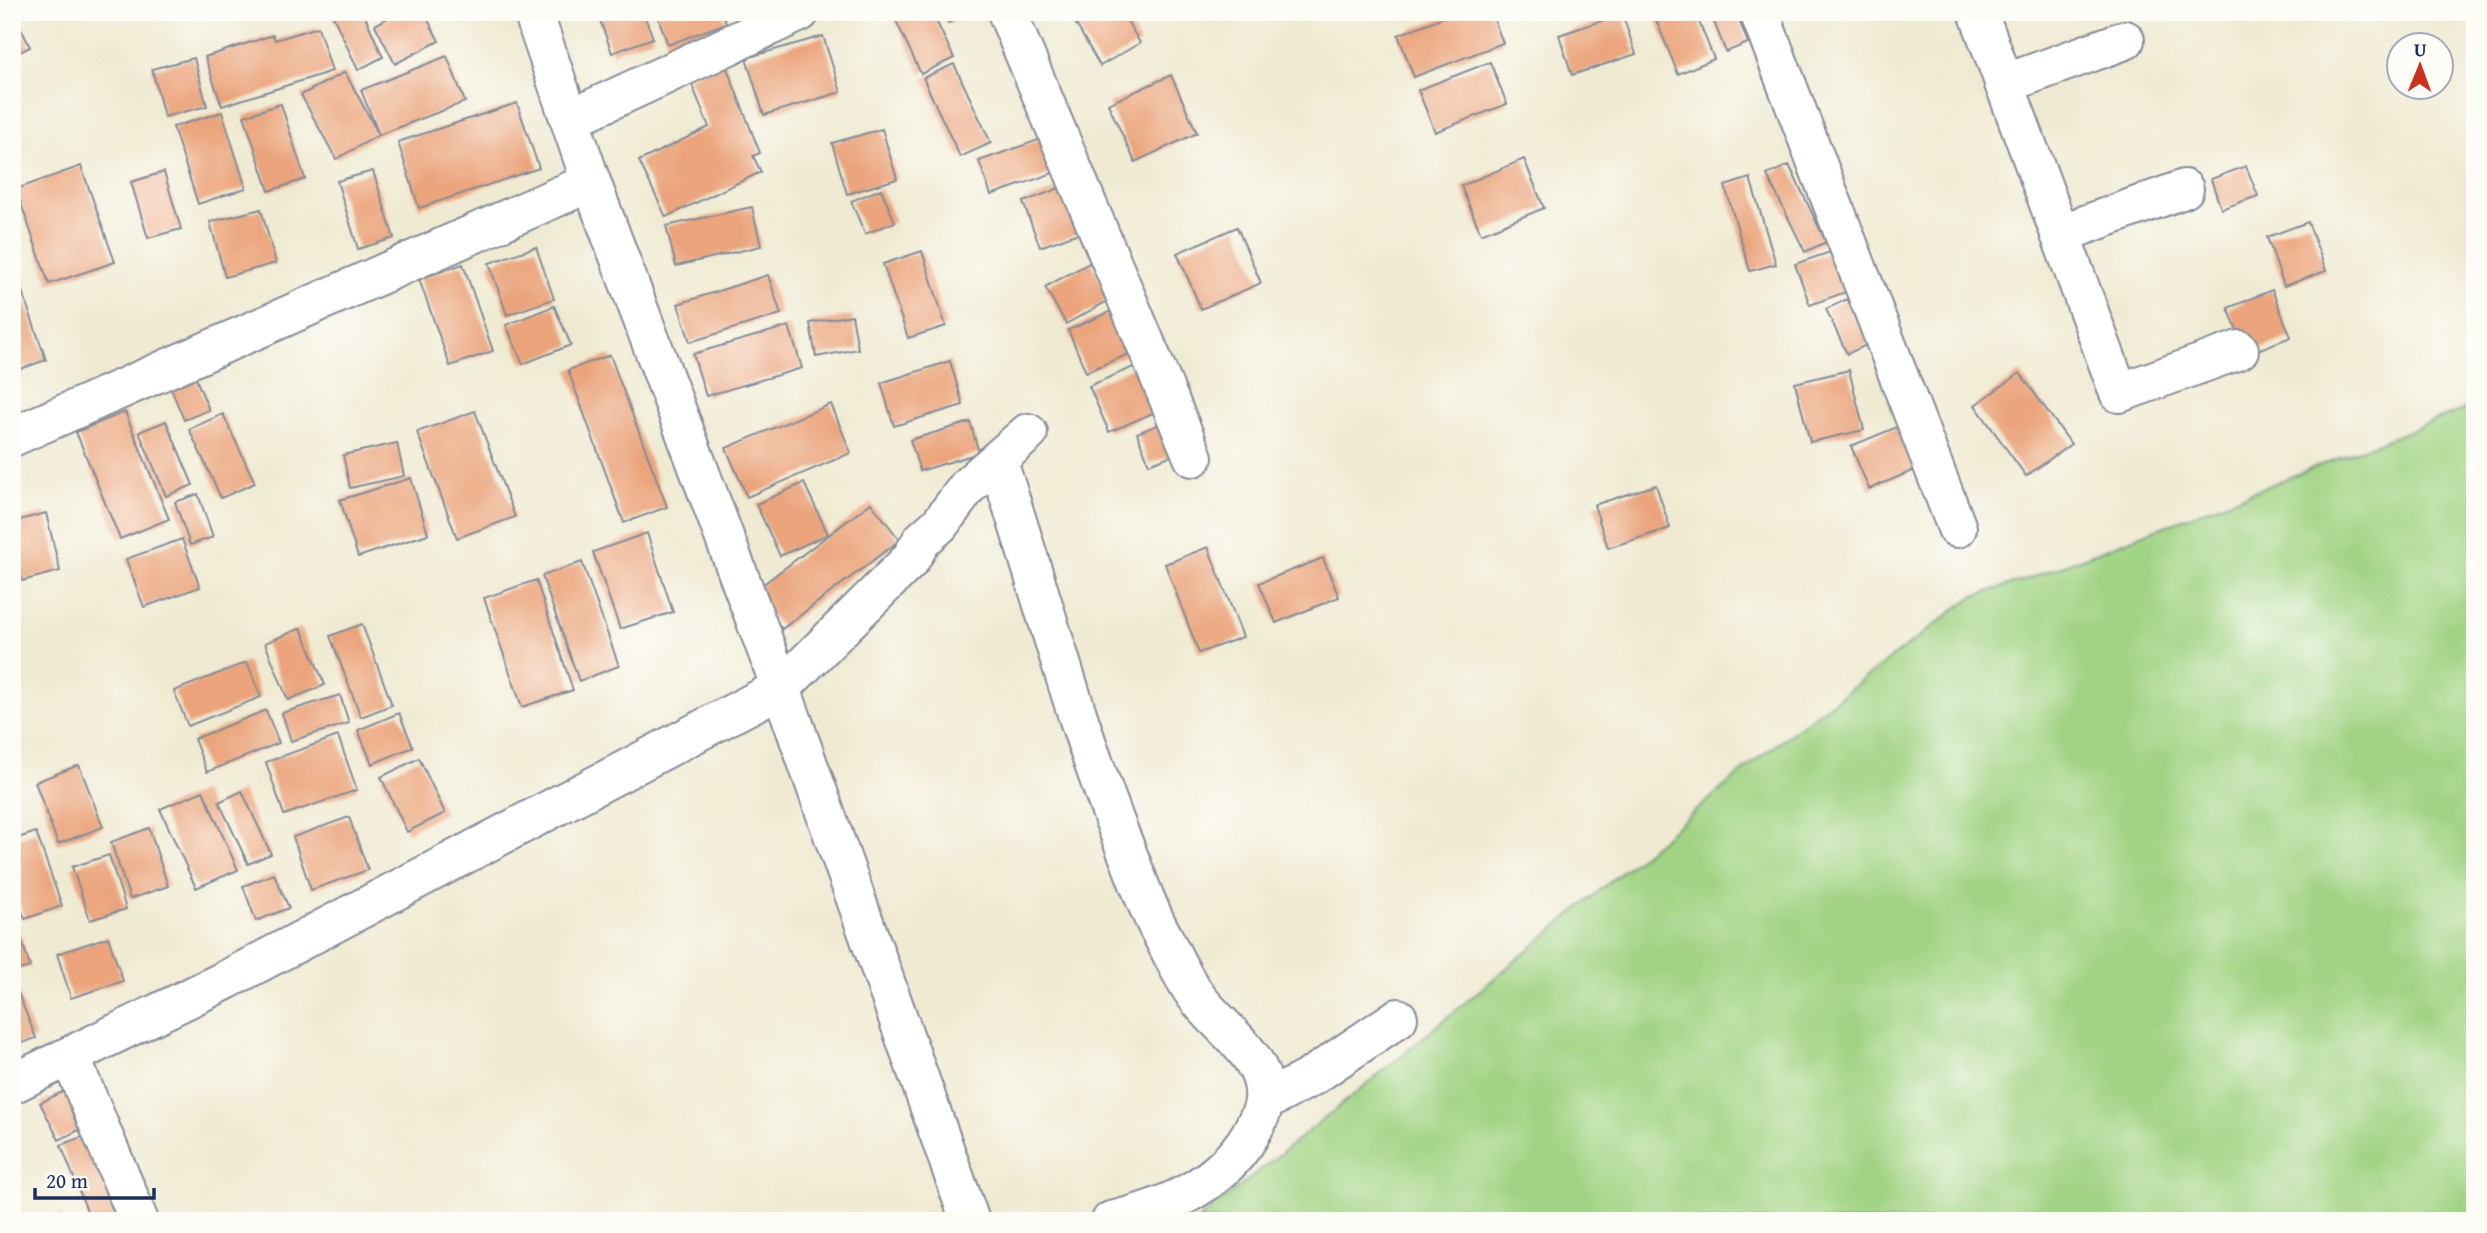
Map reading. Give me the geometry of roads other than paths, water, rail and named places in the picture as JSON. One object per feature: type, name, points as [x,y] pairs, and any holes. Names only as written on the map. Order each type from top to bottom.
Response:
[{"type":"street","points":[[533,12],[591,182],[781,688],[970,1221]]},
{"type":"street","points":[[570,119],[800,12]]},
{"type":"street","points":[[1007,12],[1194,457]]},
{"type":"street","points":[[1759,12],[1957,528]]},
{"type":"street","points":[[1978,12],[2119,393],[2239,349]]},
{"type":"street","points":[[2004,84],[2125,40]]},
{"type":"street","points":[[12,436],[591,182]]},
{"type":"street","points":[[2060,234],[2184,189]]},
{"type":"street","points":[[12,1084],[226,980],[781,688],[910,560],[922,540],[940,524],[968,486],[1028,433]]},
{"type":"street","points":[[986,469],[995,468],[1002,474],[1101,787],[1155,921],[1193,993],[1207,1012],[1243,1045],[1263,1083],[1264,1102],[1256,1123],[1244,1144],[1222,1171],[1196,1191],[1151,1210],[1111,1221]]},
{"type":"street","points":[[1264,1102],[1311,1077],[1398,1018]]},
{"type":"street","points":[[70,1056],[139,1221]]}]
